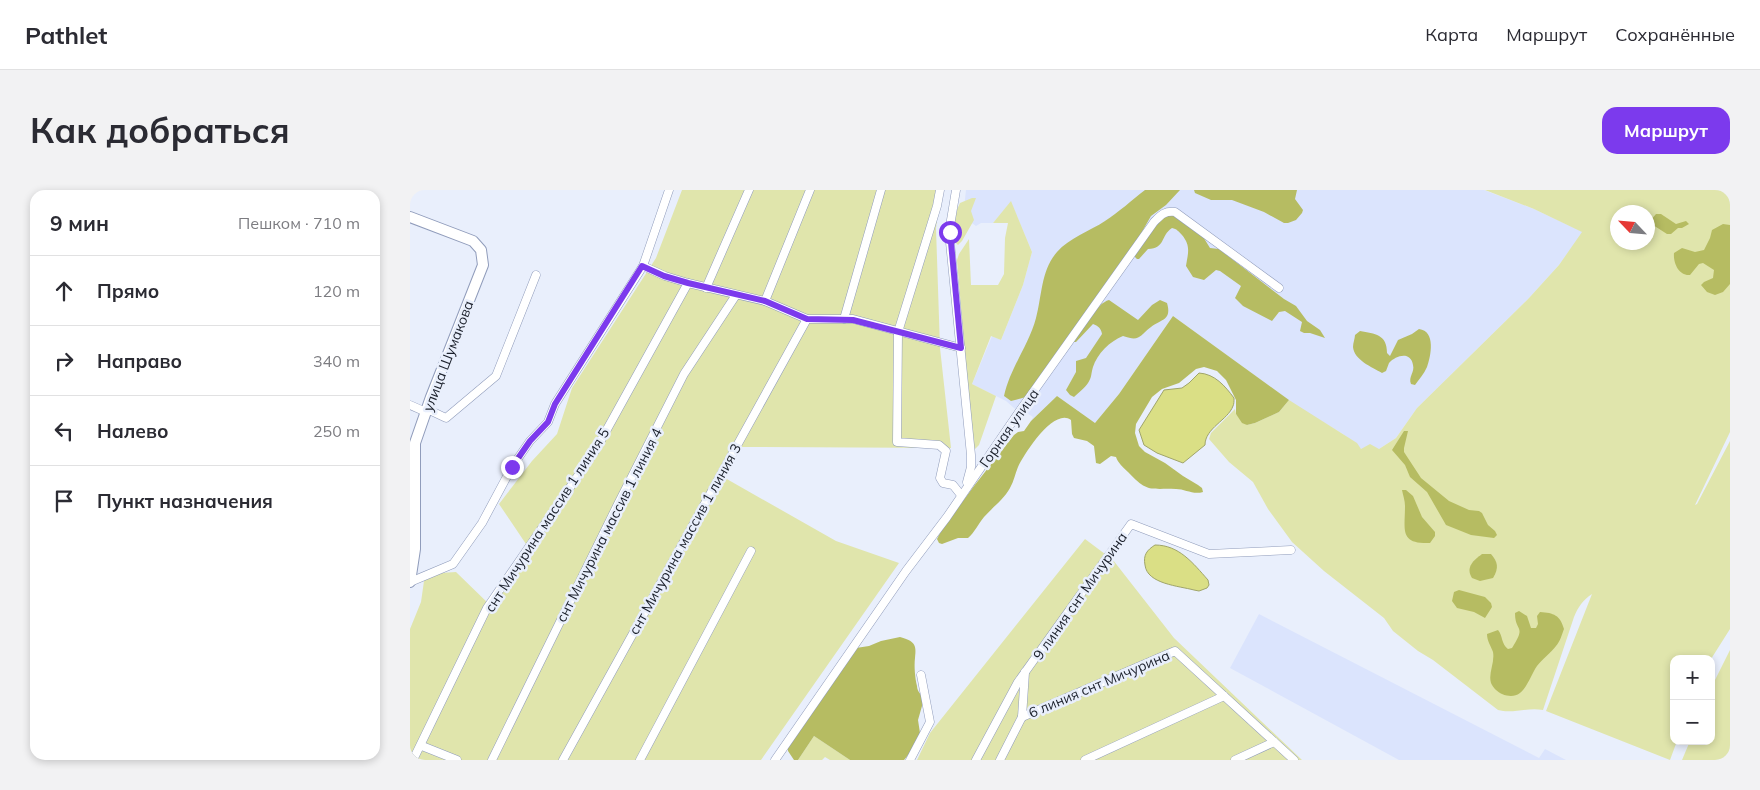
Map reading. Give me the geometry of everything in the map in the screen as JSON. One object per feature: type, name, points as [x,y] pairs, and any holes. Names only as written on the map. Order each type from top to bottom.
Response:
[{"type":"street","points":[[410,582],[452,564],[482,524],[512,467],[530,441],[548,422],[555,404],[642,266],[669,190]]},
{"type":"street","points":[[706,288],[749,190]]},
{"type":"street","points":[[765,301],[810,190]]},
{"type":"street","points":[[844,319],[881,190]]},
{"type":"street","points":[[940,190],[937,206],[898,332],[897,442],[940,445],[946,451],[940,478],[943,483],[953,485],[961,495],[969,478],[971,467],[950,232],[956,190]]},
{"type":"street","name":"Горная улица","points":[[775,760],[906,571],[948,517],[961,495],[1162,213],[1167,211],[1175,212],[1279,288]]},
{"type":"street","name":"улица Шумакова","points":[[410,217],[473,242],[481,250],[483,265],[426,410],[415,443],[412,518],[415,548],[410,582]]},
{"type":"street","points":[[642,266],[664,276],[688,283],[765,301],[807,319],[853,320],[961,348]]},
{"type":"street","points":[[410,406],[446,418],[496,376],[536,275]]},
{"type":"street","name":"снт Мичурина массив 1 линия 5","points":[[414,760],[487,608],[595,452],[688,283]]},
{"type":"street","name":"снт Мичурина массив 1 линия 4","points":[[492,760],[684,374],[736,295]]},
{"type":"street","name":"снт Мичурина массив 1 линия 3","points":[[563,760],[807,319]]},
{"type":"street","name":"9 линия снт Мичурина","points":[[976,760],[1018,682],[1131,524],[1209,554],[1291,550]]},
{"type":"street","points":[[640,760],[751,551]]},
{"type":"street","name":"6 линия снт Мичурина","points":[[1022,717],[1175,651],[1224,696]]},
{"type":"street","points":[[1000,760],[1022,717],[1025,672]]},
{"type":"street","points":[[910,760],[930,722],[921,675]]},
{"type":"street","points":[[1085,760],[1224,696],[1294,760]]},
{"type":"street","points":[[1235,760],[1274,742]]},
{"type":"street","points":[[422,746],[457,760]]},
{"type":"shaded area","points":[[682,190],[941,190],[936,228],[940,348],[951,448],[738,447],[725,478],[836,541],[899,563],[761,760],[410,760],[410,629],[421,602],[425,574],[456,572],[492,607],[528,547],[499,504],[532,461],[557,434],[572,388],[656,258]]},
{"type":"shaded area","points":[[966,190],[1484,190],[1534,209],[1583,232],[1559,265],[1529,298],[1417,408],[1396,438],[1379,449],[1361,449],[1343,434],[1298,407],[1173,316],[1119,394],[1095,423],[1057,396],[1031,421],[1033,417],[1024,411],[1021,414],[1006,401],[972,384],[992,336],[1001,340],[1023,285],[1032,252],[1011,202],[993,223],[981,223],[976,226],[963,217]]},
{"type":"shaded area","points":[[1145,190],[1180,190],[1166,205],[1151,216],[1139,237],[1026,397],[1011,401],[1004,396],[1033,328],[1045,275],[1052,259],[1067,243],[1099,225]]},
{"type":"shaded area","points":[[1194,190],[1297,190],[1295,199],[1303,210],[1296,220],[1284,223],[1264,212],[1232,200],[1211,200],[1195,193]]},
{"type":"shaded area","points":[[1485,190],[1730,190],[1730,432],[1695,505],[1730,441],[1730,629],[1714,655],[1670,655],[1670,745],[1676,745],[1670,760],[1546,711],[1592,594],[1581,604],[1574,617],[1543,710],[1498,710],[1393,631],[1384,618],[1324,571],[1292,542],[1268,509],[1253,482],[1229,462],[1209,439],[1211,433],[1235,409],[1236,414],[1247,425],[1279,412],[1289,400],[1357,443],[1361,449],[1370,444],[1379,449],[1396,438],[1417,408],[1529,298],[1559,265],[1582,232],[1534,209]]},
{"type":"shaded area","points":[[976,198],[971,211],[974,220],[958,245],[954,241],[954,216],[960,203]]},
{"type":"shaded area","points":[[1011,201],[1032,252],[1023,285],[1001,340],[991,336],[972,384],[996,396],[979,445],[974,450],[957,260],[969,239],[971,285],[998,285],[1004,274],[1005,238],[1008,223],[993,223]]},
{"type":"shaded area","points":[[1661,214],[1676,224],[1686,221],[1689,224],[1678,228],[1671,234],[1667,234],[1655,226],[1655,215]]},
{"type":"shaded area","points":[[1165,215],[1172,215],[1202,235],[1210,248],[1219,249],[1284,299],[1296,306],[1307,321],[1320,330],[1325,338],[1300,331],[1302,322],[1285,311],[1279,312],[1272,321],[1243,306],[1235,298],[1241,286],[1220,271],[1216,270],[1204,280],[1193,277],[1186,266],[1187,243],[1175,229],[1172,228],[1168,231],[1158,246],[1148,249],[1137,259],[1134,256],[1158,221]]},
{"type":"shaded area","points":[[1723,224],[1730,225],[1730,284],[1723,292],[1715,295],[1707,292],[1701,285],[1713,278],[1714,270],[1703,263],[1699,264],[1690,275],[1686,275],[1676,265],[1674,253],[1682,248],[1695,252],[1704,250],[1712,230]]},
{"type":"shaded area","points":[[1109,300],[1138,320],[1152,305],[1160,300],[1167,303],[1168,313],[1165,318],[1139,337],[1123,336],[1109,345],[1095,362],[1088,383],[1074,397],[1066,390],[1076,372],[1076,361],[1086,358],[1102,332],[1093,324],[1076,342],[1074,340],[1095,311],[1104,302]]},
{"type":"shaded area","points":[[1173,316],[1289,400],[1279,412],[1247,425],[1242,423],[1236,414],[1236,400],[1226,380],[1217,371],[1204,367],[1196,369],[1179,383],[1162,389],[1152,397],[1136,424],[1135,433],[1139,446],[1145,452],[1198,485],[1202,488],[1203,492],[1196,493],[1179,489],[1149,488],[1135,479],[1116,457],[1111,456],[1100,464],[1096,463],[1094,446],[1087,441],[1074,438],[1071,420],[1064,418],[1056,420],[1040,434],[1026,452],[1008,492],[984,517],[968,538],[958,538],[942,544],[939,543],[937,539],[941,531],[1014,435],[1024,431],[1031,421],[1057,396],[1095,423],[1119,394]]},
{"type":"shaded area","points":[[1419,329],[1428,334],[1431,351],[1427,367],[1415,385],[1411,384],[1410,381],[1413,368],[1412,361],[1406,356],[1395,358],[1389,363],[1386,371],[1382,373],[1364,363],[1354,352],[1355,335],[1360,331],[1375,334],[1382,338],[1385,342],[1387,353],[1390,356],[1398,340]]},
{"type":"shaded area","points":[[1199,373],[1219,381],[1234,398],[1234,403],[1227,416],[1209,434],[1205,445],[1183,463],[1157,453],[1144,445],[1139,430],[1164,390],[1182,388]]},
{"type":"shaded area","points":[[1404,431],[1408,431],[1404,452],[1421,478],[1449,501],[1469,510],[1482,513],[1488,525],[1497,535],[1494,538],[1471,535],[1446,525],[1427,492],[1410,477],[1405,465],[1392,450]]},
{"type":"shaded area","points":[[1402,490],[1406,490],[1413,496],[1422,517],[1435,532],[1435,536],[1430,543],[1420,543],[1408,538],[1405,529],[1405,504]]},
{"type":"shaded area","points":[[1085,539],[1113,560],[1174,638],[1302,760],[917,760],[930,733]]},
{"type":"shaded area","points":[[1155,545],[1171,548],[1185,556],[1208,580],[1209,585],[1207,588],[1199,591],[1194,590],[1165,583],[1151,576],[1145,565],[1145,556]]},
{"type":"shaded area","points":[[1482,554],[1491,554],[1497,568],[1493,578],[1480,581],[1472,578],[1469,570],[1473,561]]},
{"type":"shaded area","points":[[1459,590],[1485,597],[1491,603],[1492,607],[1485,618],[1474,612],[1457,608],[1452,601],[1454,592]]},
{"type":"shaded area","points":[[1519,611],[1527,616],[1531,628],[1536,628],[1538,624],[1537,616],[1540,612],[1556,616],[1561,621],[1564,629],[1560,640],[1537,666],[1520,693],[1509,696],[1499,692],[1491,683],[1490,675],[1493,652],[1487,634],[1498,630],[1506,647],[1508,649],[1512,648],[1520,632],[1515,619],[1515,613]]},
{"type":"shaded area","points":[[1259,614],[1539,758],[1545,749],[1566,760],[1399,760],[1230,668]]},
{"type":"shaded area","points":[[900,637],[909,640],[915,646],[917,688],[924,699],[918,720],[920,733],[913,749],[904,760],[850,760],[814,736],[798,760],[794,760],[788,751],[788,746],[856,648]]},
{"type":"shaded area","points":[[1730,650],[1730,760],[1682,760],[1688,745],[1715,745],[1715,680]]},
{"type":"shaded area","points":[[814,736],[850,760],[830,760],[825,757],[822,760],[798,760]]},
{"type":"route","points":[[512,467],[530,441],[548,422],[555,404],[642,266],[664,276],[688,283],[765,301],[807,319],[853,320],[961,348],[950,232]]}]
